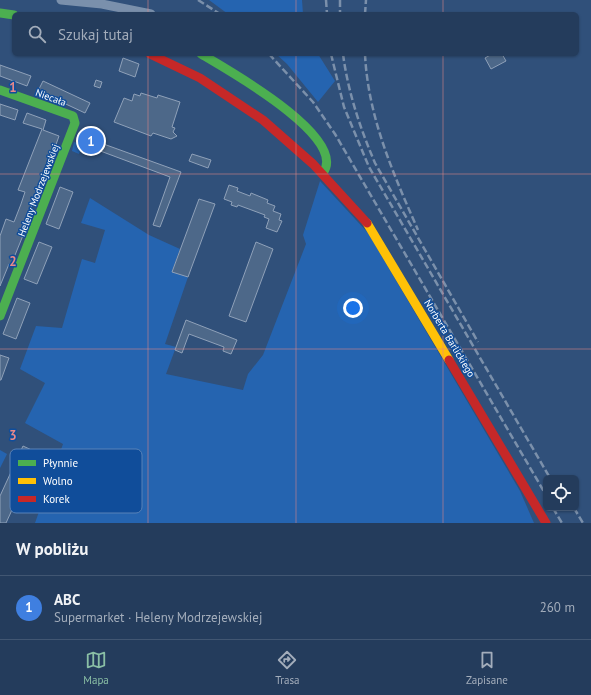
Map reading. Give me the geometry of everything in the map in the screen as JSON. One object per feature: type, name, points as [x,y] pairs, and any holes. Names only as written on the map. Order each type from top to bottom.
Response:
[{"type":"street","points":[[61,0],[102,4],[142,12]]},
{"type":"street","points":[[0,13],[12,15]]},
{"type":"street","name":"Norberta Barlickiego","points":[[154,56],[200,78],[251,111],[290,142],[323,174],[366,220],[546,523]]},
{"type":"street","points":[[204,56],[266,97],[299,121],[315,136],[323,146],[327,158],[328,165],[323,174]]},
{"type":"street","name":"Niecała","points":[[0,90],[73,116]]},
{"type":"street","name":"Heleny Modrzejewskiej","points":[[0,316],[75,123],[73,116]]},
{"type":"shaded area","points":[[209,0],[302,0],[303,12],[225,12]]},
{"type":"shaded area","points":[[278,56],[319,56],[335,81],[318,102],[287,64]]},
{"type":"shaded area","points":[[74,142],[83,145],[79,154],[72,151]]},
{"type":"shaded area","points":[[320,181],[368,233],[520,491],[534,523],[35,523],[39,513],[142,513],[142,449],[61,449],[63,444],[25,423],[45,383],[20,369],[36,326],[62,328],[82,259],[95,263],[105,230],[81,223],[90,198],[149,235],[180,249],[172,271],[188,277],[165,344],[176,347],[166,374],[243,390],[248,374],[263,355],[306,244],[303,235]]},
{"type":"shaded area","points":[[0,450],[7,454],[0,468]]},
{"type":"building","points":[[488,56],[503,56],[506,61],[491,69],[485,58]]},
{"type":"building","points":[[123,58],[139,64],[135,77],[119,71]]},
{"type":"building","points":[[0,65],[31,76],[27,86],[0,76]]},
{"type":"building","points":[[96,80],[102,82],[100,88],[94,86]]},
{"type":"building","points":[[43,81],[90,103],[85,113],[38,91]]},
{"type":"building","points":[[141,93],[157,98],[158,95],[180,102],[172,127],[175,128],[173,132],[177,136],[171,139],[153,133],[151,136],[114,122],[124,98],[132,101],[134,94],[140,96]]},
{"type":"building","points":[[0,104],[18,110],[15,120],[0,115]]},
{"type":"building","points":[[27,113],[46,120],[43,130],[59,136],[38,196],[36,195],[23,227],[26,228],[11,265],[9,264],[0,286],[0,236],[6,219],[14,222],[25,192],[18,190],[42,129],[23,123]]},
{"type":"building","points":[[86,136],[98,140],[96,147],[84,143]]},
{"type":"building","points":[[98,142],[181,172],[160,227],[153,225],[170,177],[95,149]]},
{"type":"building","points":[[192,154],[211,160],[208,168],[189,161]]},
{"type":"building","points":[[229,185],[238,188],[237,191],[250,196],[251,193],[268,200],[267,203],[275,206],[273,211],[281,214],[279,220],[282,221],[277,232],[266,228],[269,219],[264,217],[265,215],[238,205],[237,207],[231,205],[232,202],[224,199]]},
{"type":"building","points":[[60,187],[73,192],[59,229],[46,224]]},
{"type":"building","points":[[199,199],[215,204],[188,277],[172,272]]},
{"type":"building","points":[[39,242],[52,247],[37,284],[24,279]]},
{"type":"building","points":[[256,242],[273,249],[246,322],[229,316]]},
{"type":"building","points":[[17,298],[30,303],[16,339],[3,334]]},
{"type":"building","points":[[186,320],[237,340],[231,354],[223,351],[224,347],[189,334],[182,353],[175,350]]},
{"type":"building","points":[[0,355],[9,358],[1,380],[0,380]]},
{"type":"building","points":[[23,446],[29,449],[22,449]]},
{"type":"building","points":[[10,474],[11,513],[6,523],[0,523],[0,496]]},
{"type":"railway","points":[[198,0],[217,12]]},
{"type":"railway","points":[[326,0],[327,12]]},
{"type":"railway","points":[[340,0],[340,12]]},
{"type":"railway","points":[[365,12],[366,0]]},
{"type":"railway","points":[[271,56],[313,102],[335,134],[543,490]]},
{"type":"railway","points":[[331,56],[344,107],[369,167],[548,475]]},
{"type":"railway","points":[[343,56],[355,110],[375,163],[478,342]]},
{"type":"railway","points":[[365,56],[367,77],[376,122],[391,166],[418,230]]},
{"type":"railway","points":[[555,511],[562,523]]},
{"type":"railway","points":[[576,511],[583,523]]},
{"type":"traffic: fast","points":[[0,13],[12,15]]},
{"type":"traffic: fast","points":[[204,56],[257,89],[302,123],[318,141],[326,158],[323,173]]},
{"type":"traffic: fast","points":[[0,90],[73,116],[75,123],[0,316]]},
{"type":"traffic: slow","points":[[367,223],[449,360]]},
{"type":"traffic: jam","points":[[154,56],[200,78],[263,120],[313,164],[367,223]]},
{"type":"traffic: jam","points":[[449,360],[546,523]]},
{"type":"place","name":"ABC","points":[[91,141]]}]
